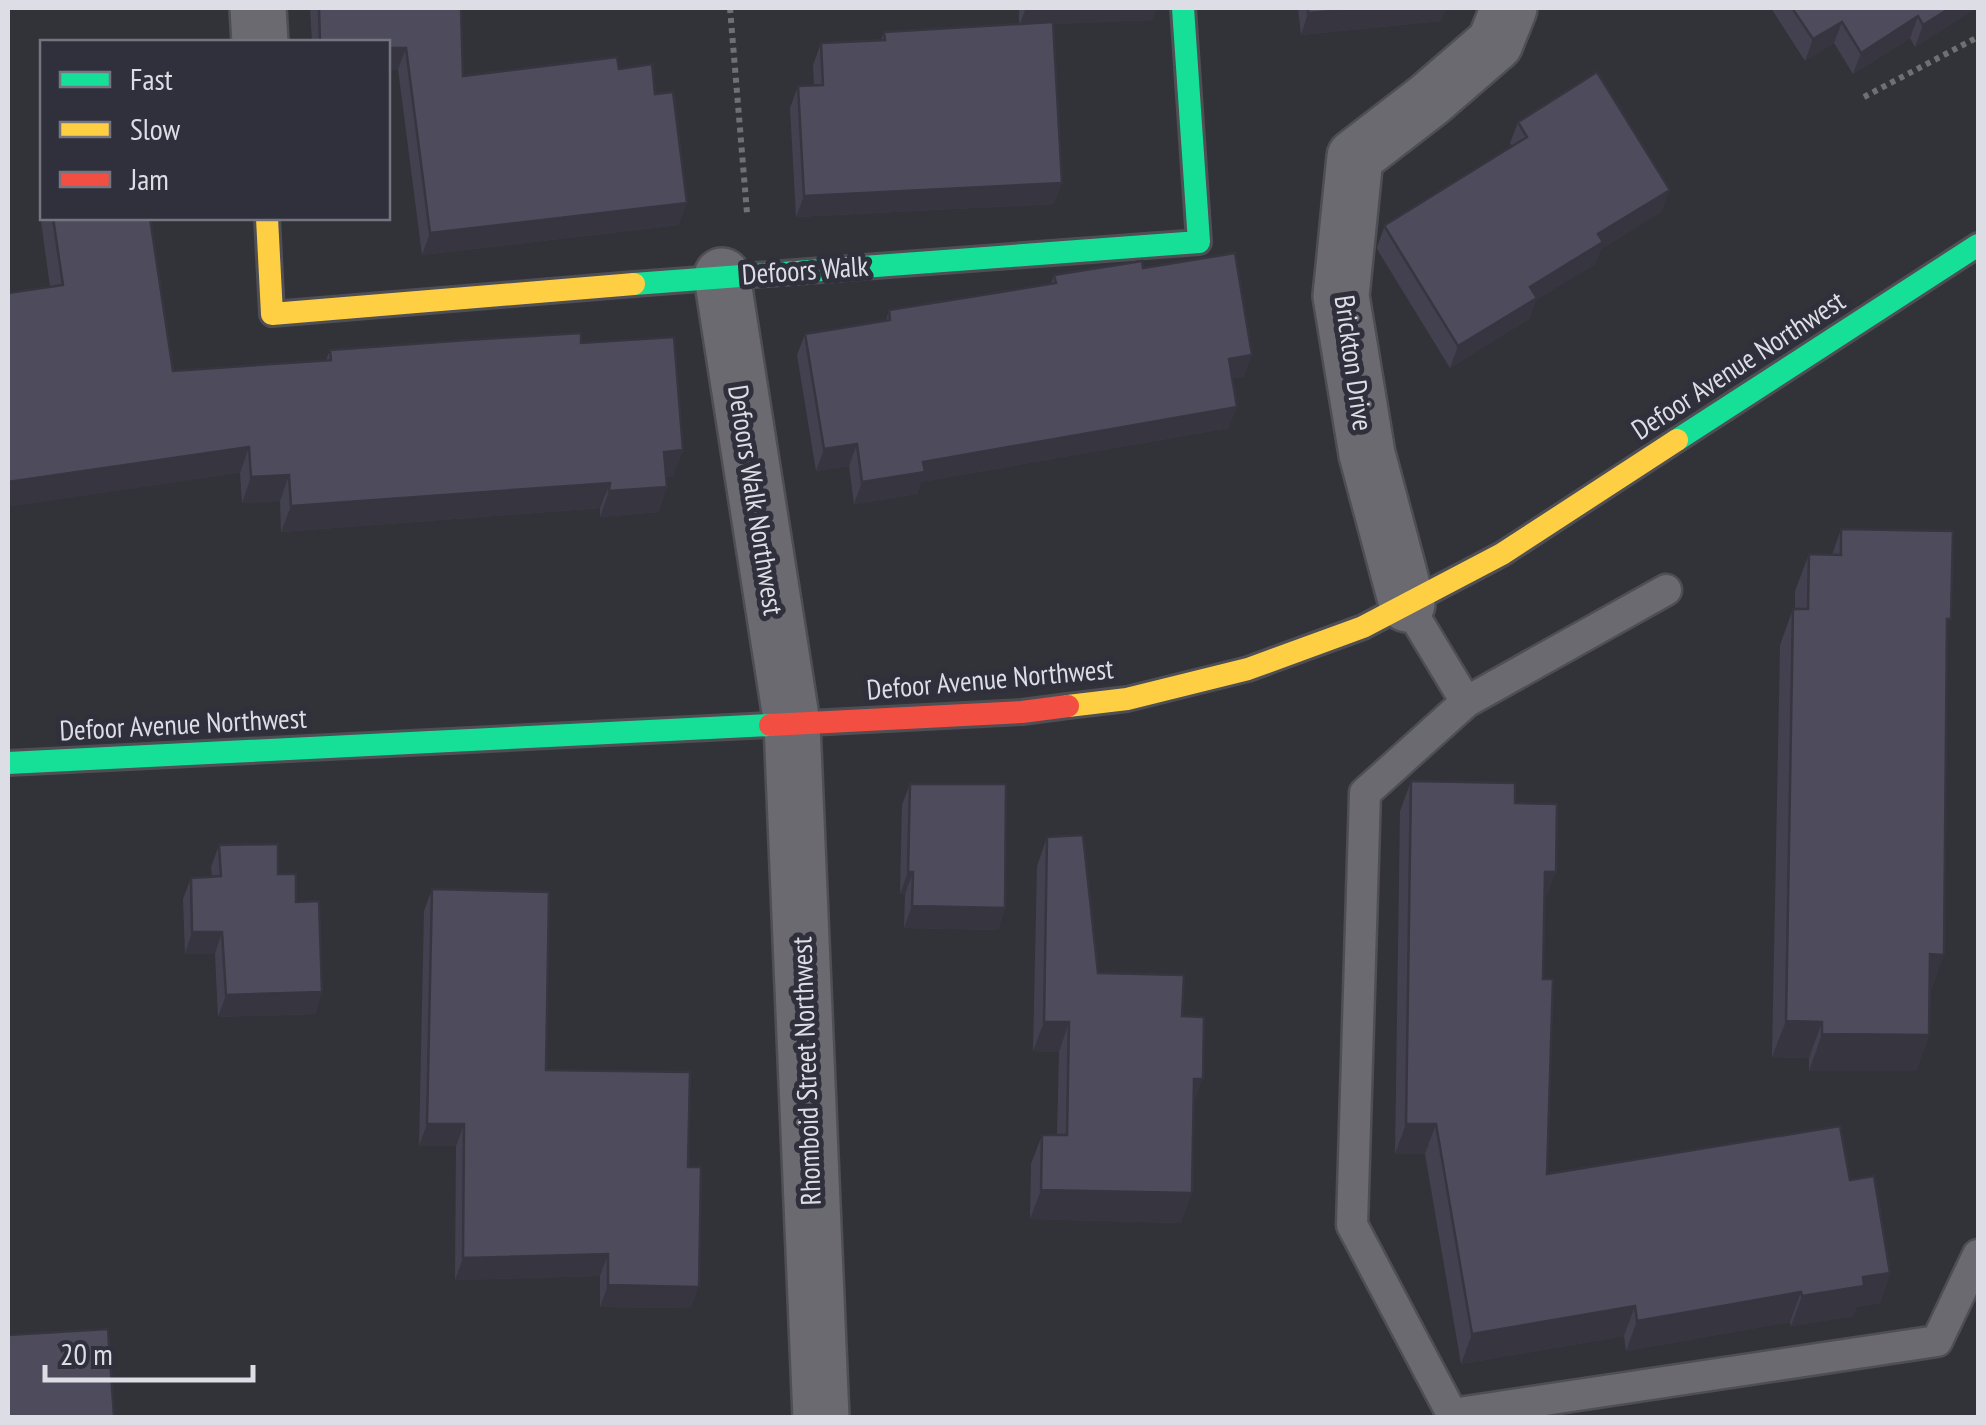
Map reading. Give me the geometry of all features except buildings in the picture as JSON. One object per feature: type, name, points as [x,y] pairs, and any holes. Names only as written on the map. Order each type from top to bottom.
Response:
[{"type":"street","points":[[258,8],[260,40]]},
{"type":"street","name":"Defoors Walk","points":[[268,220],[272,314],[1199,242],[1183,8]]},
{"type":"street","name":"Brickton Drive","points":[[1407,604],[1367,454],[1341,296],[1355,157],[1495,43],[1509,8]]},
{"type":"street","name":"Defoor Avenue Northwest","points":[[8,762],[1022,712],[1127,699],[1248,669],[1362,627],[1502,554],[1978,245]]},
{"type":"street","name":"Defoors Walk Northwest","points":[[736,275],[792,724]]},
{"type":"street","name":"Rhomboid Street Northwest","points":[[792,724],[821,1418]]},
{"type":"lane","points":[[1666,590],[1466,702],[1366,793],[1352,1225],[1452,1414],[1938,1342],[1978,1255]]},
{"type":"lane","points":[[1407,604],[1466,702]]},
{"type":"path","points":[[730,8],[736,275]]},
{"type":"path","points":[[1864,97],[1978,37]]},
{"type":"traffic: fast","points":[[634,284],[1199,242],[1183,8]]},
{"type":"traffic: fast","points":[[1677,440],[1978,245]]},
{"type":"traffic: fast","points":[[8,763],[770,725]]},
{"type":"traffic: slow","points":[[267,220],[272,314],[634,284]]},
{"type":"traffic: slow","points":[[1068,706],[1127,699],[1248,669],[1363,627],[1502,554],[1677,440]]},
{"type":"traffic: jam","points":[[770,725],[1022,712],[1068,706]]}]
